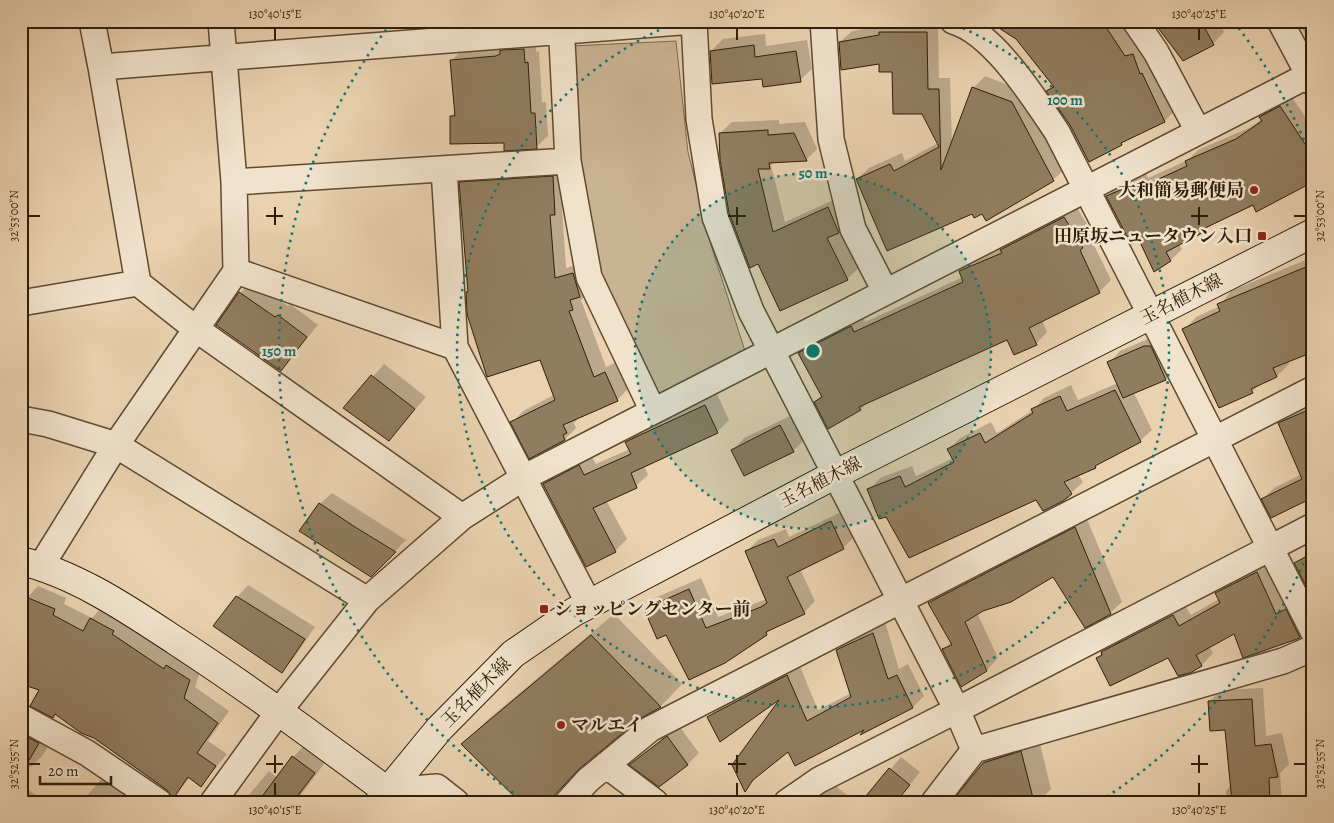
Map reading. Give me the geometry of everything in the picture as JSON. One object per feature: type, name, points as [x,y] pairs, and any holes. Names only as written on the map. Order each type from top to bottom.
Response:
[{"type":"main road","name":"玉名植木線","points":[[383,796],[439,729],[513,654],[588,604],[836,474],[1313,233]]},
{"type":"main road","points":[[31,563],[122,605],[279,711],[383,796]]},
{"type":"street","points":[[92,21],[138,283],[196,329],[462,517]]},
{"type":"street","points":[[31,563],[116,445],[236,270],[234,182],[221,21]]},
{"type":"street","points":[[100,67],[223,59],[561,26],[694,21],[699,119],[715,217],[751,311],[957,710],[974,750]]},
{"type":"street","points":[[823,21],[830,139],[854,229],[886,291]]},
{"type":"street","points":[[953,21],[967,25],[1016,71],[1056,132],[1313,631]]},
{"type":"street","points":[[1135,21],[1156,52],[1198,131]]},
{"type":"street","points":[[213,802],[279,711],[368,600],[462,517],[523,478],[1198,131],[1311,79],[1280,21]]},
{"type":"street","points":[[561,26],[568,161],[589,277],[653,411]]},
{"type":"street","points":[[234,182],[568,161]]},
{"type":"street","points":[[444,169],[455,348],[588,604]]},
{"type":"street","points":[[236,270],[455,348]]},
{"type":"street","points":[[21,303],[138,283]]},
{"type":"street","points":[[568,802],[606,765],[650,729],[1313,389]]},
{"type":"street","points":[[21,418],[48,424],[116,445],[368,600]]},
{"type":"street","points":[[788,802],[819,780],[1313,526]]},
{"type":"street","points":[[934,802],[974,750],[1283,661],[1313,648]]},
{"type":"street","points":[[21,717],[87,753],[159,802]]},
{"type":"street","points":[[606,765],[655,802]]},
{"type":"street","points":[[383,796],[437,787],[456,802]]},
{"type":"shaded area","points":[[676,41],[688,152],[711,245],[745,351],[658,399],[594,268],[576,180],[571,46]]},
{"type":"building","points":[[988,21],[1102,21],[1125,56],[1133,54],[1140,74],[1142,73],[1165,122],[1121,143],[1122,145],[1089,162],[1070,125],[1046,91],[1054,87],[1016,39]]},
{"type":"building","points":[[1153,21],[1201,21],[1214,45],[1183,61]]},
{"type":"building","points":[[879,32],[927,32],[928,89],[939,89],[941,170],[972,87],[1012,102],[1054,181],[986,221],[982,214],[974,218],[972,214],[887,251],[856,179],[890,164],[894,171],[939,147],[922,114],[893,114],[892,72],[879,72],[879,64],[841,70],[839,42],[879,35]]},
{"type":"building","points":[[754,45],[755,57],[796,51],[801,82],[763,87],[762,79],[712,84],[710,51]]},
{"type":"building","points":[[524,49],[525,63],[528,62],[531,113],[535,113],[537,149],[504,151],[504,143],[450,144],[450,116],[455,116],[450,60],[496,56],[500,54],[500,50]]},
{"type":"building","points":[[1280,106],[1313,156],[1313,182],[1256,212],[1253,205],[1201,230],[1202,233],[1166,252],[1171,261],[1154,272],[1139,240],[1131,244],[1106,196],[1135,184],[1137,189],[1187,166],[1185,161],[1236,139],[1262,121],[1259,117]]},
{"type":"building","points":[[768,130],[768,135],[794,133],[807,161],[769,163],[770,169],[758,169],[773,232],[828,207],[839,233],[827,238],[848,280],[780,311],[758,264],[750,268],[729,213],[720,160],[719,133]]},
{"type":"building","points":[[553,176],[555,215],[550,215],[555,278],[573,273],[580,297],[570,300],[573,310],[569,311],[594,377],[605,372],[618,401],[563,425],[567,433],[563,435],[565,440],[529,459],[510,422],[555,400],[540,360],[487,377],[467,314],[466,292],[468,292],[459,182]]},
{"type":"building","points":[[1064,217],[1083,248],[1080,250],[1100,293],[1029,328],[1037,345],[1014,355],[1007,340],[859,407],[861,410],[828,429],[814,402],[822,397],[798,353],[851,326],[854,332],[963,282],[959,271],[1002,253],[1000,250]]},
{"type":"building","points":[[1313,264],[1313,352],[1273,368],[1277,377],[1251,389],[1253,393],[1219,408],[1182,329],[1220,311],[1217,304]]},
{"type":"building","points":[[239,292],[275,317],[278,315],[307,337],[281,371],[216,325]]},
{"type":"building","points":[[1144,346],[1151,346],[1166,380],[1123,398],[1107,362]]},
{"type":"building","points":[[371,375],[415,409],[389,441],[343,408]]},
{"type":"building","points":[[1115,390],[1141,442],[1095,466],[1096,468],[1064,482],[1072,494],[1063,501],[1043,511],[1036,500],[909,558],[886,517],[879,519],[867,489],[900,476],[905,487],[954,462],[947,449],[980,433],[985,443],[1033,413],[1031,409],[1060,396],[1067,411]]},
{"type":"building","points":[[705,405],[718,433],[631,473],[637,488],[593,508],[616,552],[586,567],[543,484],[579,465],[584,475],[631,454],[625,442]]},
{"type":"building","points":[[1313,408],[1313,503],[1310,499],[1271,518],[1261,499],[1302,479],[1278,423]]},
{"type":"building","points":[[780,425],[794,452],[744,476],[731,450]]},
{"type":"building","points":[[319,503],[396,552],[371,577],[299,531]]},
{"type":"building","points":[[831,521],[844,549],[787,577],[805,614],[766,632],[767,635],[725,663],[689,680],[666,635],[657,639],[644,609],[689,589],[706,628],[761,607],[767,603],[745,551],[774,539],[778,547]]},
{"type":"building","points":[[1075,527],[1111,614],[1085,628],[1053,577],[1011,602],[983,611],[965,622],[987,671],[961,687],[942,649],[952,645],[928,603]]},
{"type":"building","points":[[1313,553],[1313,599],[1294,563]]},
{"type":"building","points":[[1257,572],[1276,614],[1286,609],[1300,638],[1243,658],[1234,634],[1196,655],[1202,666],[1190,673],[1178,676],[1168,658],[1110,686],[1096,658],[1102,655],[1101,652],[1173,615],[1179,626],[1220,603],[1215,593]]},
{"type":"building","points":[[21,595],[55,609],[53,615],[83,631],[90,618],[114,631],[112,634],[164,669],[166,665],[190,680],[184,698],[218,723],[197,753],[216,766],[201,787],[188,777],[173,799],[167,790],[94,738],[81,733],[55,714],[53,718],[30,706],[39,690],[21,684]]},
{"type":"building","points":[[236,596],[305,639],[282,673],[213,626]]},
{"type":"building","points":[[873,633],[888,679],[897,675],[913,708],[860,735],[864,730],[795,766],[788,752],[753,780],[745,792],[732,765],[779,700],[720,742],[707,717],[787,675],[807,721],[851,697],[836,650]]},
{"type":"building","name":"マルエイ","points":[[591,635],[661,707],[641,718],[579,769],[548,802],[520,802],[461,744]]},
{"type":"building","points":[[1252,699],[1255,746],[1271,744],[1278,777],[1269,778],[1270,802],[1232,802],[1225,730],[1210,731],[1208,701]]},
{"type":"building","points":[[21,734],[39,743],[21,774]]},
{"type":"building","points":[[667,736],[688,765],[659,787],[629,765]]},
{"type":"building","points":[[1021,751],[1034,802],[969,802],[957,795],[983,763]]},
{"type":"building","points":[[292,756],[315,773],[293,802],[258,802]]},
{"type":"building","points":[[889,768],[910,785],[896,802],[861,802]]},
{"type":"place","name":"大和簡易郵便局","points":[[1254,190]]},
{"type":"place","name":"田原坂ニュータウン入口","points":[[1262,236]]},
{"type":"place","name":"ショッピングセンター前","points":[[544,609]]},
{"type":"place","name":"マルエイ","points":[[561,725]]}]
